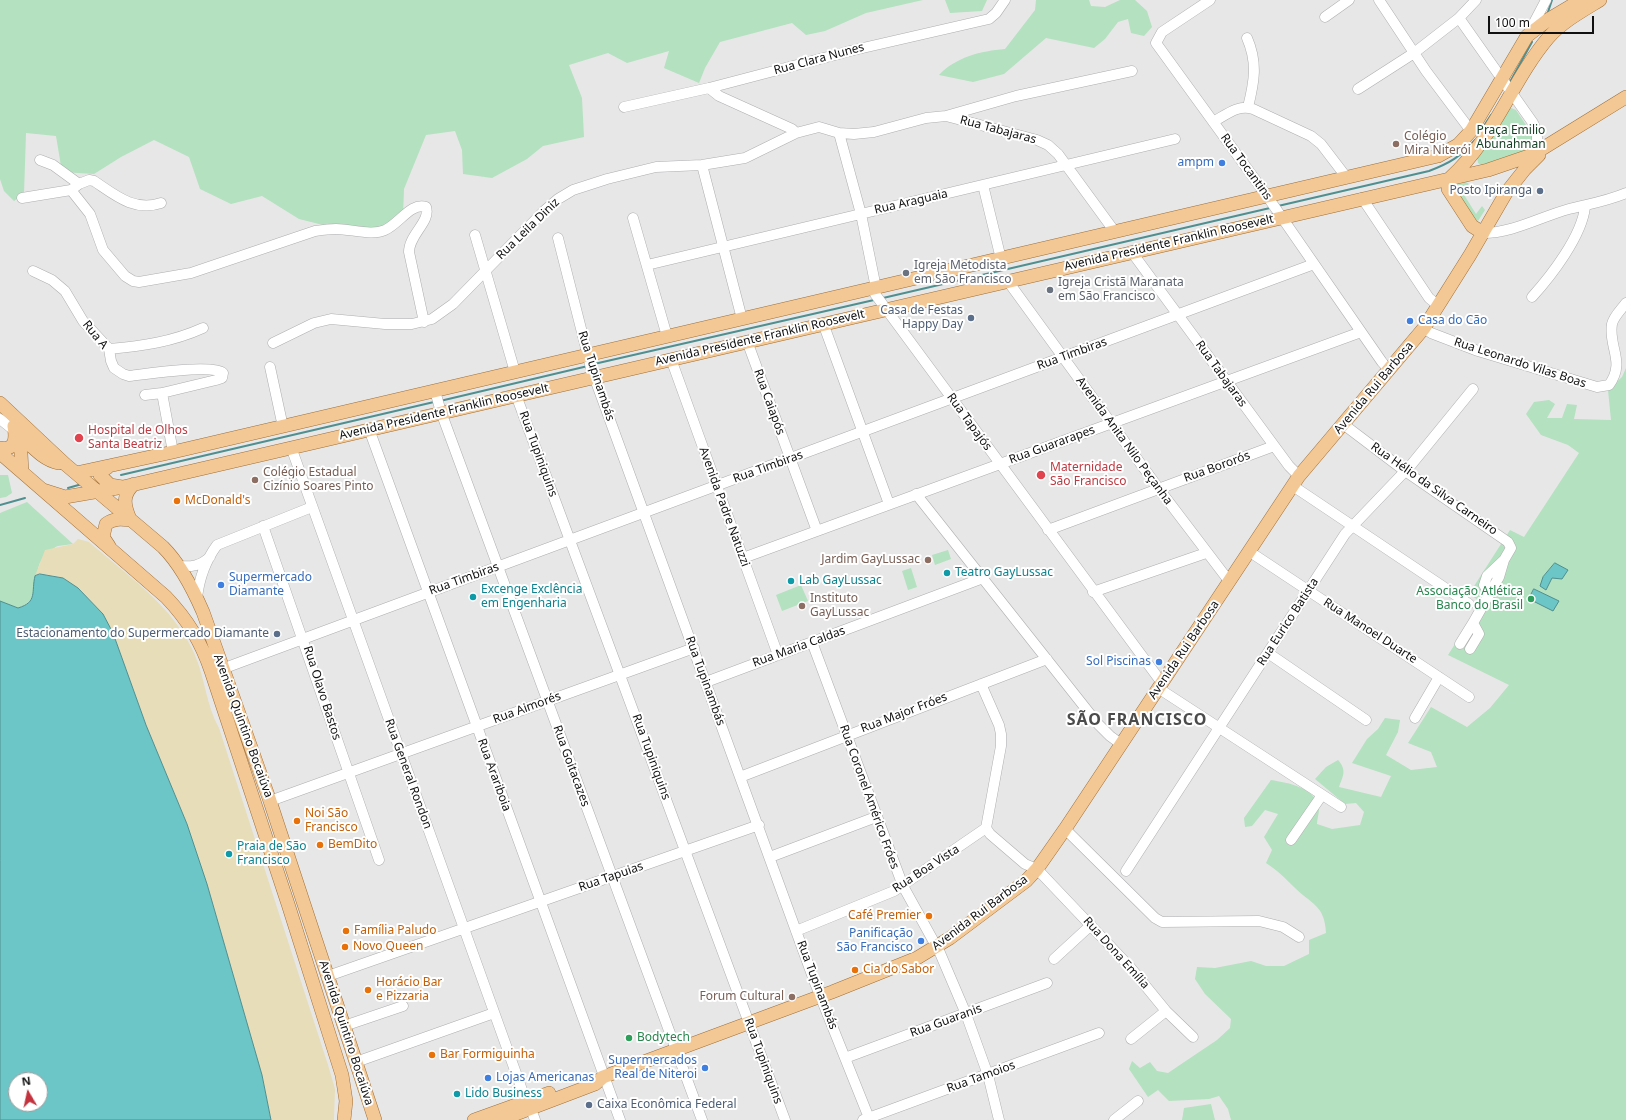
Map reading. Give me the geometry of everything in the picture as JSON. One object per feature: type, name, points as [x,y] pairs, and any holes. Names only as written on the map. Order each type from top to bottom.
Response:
[{"type":"main road","points":[[1527,36],[1566,4],[1581,0]]},
{"type":"main road","points":[[1483,233],[1472,226],[1448,189],[1449,179],[1474,154],[1536,54],[1549,37],[1561,25],[1600,0]]},
{"type":"main road","name":"Avenida Presidente Franklin Roosevelt","points":[[76,473],[107,468],[283,427],[438,402],[516,395],[667,336],[742,319],[1007,280],[1131,252],[1275,207],[1347,178],[1438,156],[1458,145],[1471,130],[1527,36]]},
{"type":"main road","points":[[1485,106],[1496,99],[1512,94]]},
{"type":"main road","name":"Avenida Rui Barbosa","points":[[1528,157],[1626,97]]},
{"type":"main road","name":"Avenida Rui Barbosa","points":[[500,1120],[531,1110],[595,1084],[604,1077],[898,967],[937,947],[1020,886],[1037,868],[1065,829],[1296,481],[1424,328],[1439,306],[1506,193],[1530,164],[1553,143]]},
{"type":"main road","points":[[1474,154],[1477,166],[1488,170]]},
{"type":"main road","name":"Avenida Presidente Franklin Roosevelt","points":[[43,490],[65,497],[99,492],[369,429],[515,372],[671,359],[823,323],[880,298],[1001,258],[1116,232],[1275,207],[1362,198],[1488,170],[1528,157]]},
{"type":"main road","name":"Avenida Quintino Bocaiúva","points":[[0,403],[65,464],[163,547],[179,566],[197,598],[270,801],[375,1120]]},
{"type":"main road","points":[[12,414],[17,433],[22,472]]},
{"type":"main road","points":[[0,448],[6,449],[14,445],[17,433]]},
{"type":"main road","points":[[17,433],[49,460],[65,464]]},
{"type":"main road","name":"Avenida Quintino Bocaiúva","points":[[0,454],[160,591],[178,610],[198,637],[288,904],[342,1075],[346,1101],[344,1120]]},
{"type":"main road","points":[[107,468],[102,470],[100,475],[110,485],[128,485],[128,490],[125,497],[127,511],[131,520]]},
{"type":"main road","points":[[110,548],[103,537],[106,524],[112,520],[120,518],[131,520]]},
{"type":"main road","name":"Avenida Rui Barbosa","points":[[474,1120],[531,1110]]},
{"type":"street","name":"Rua Clara Nunes","points":[[624,107],[709,88],[854,50],[989,19],[996,13],[1005,0]]},
{"type":"street","name":"Rua Tocantins","points":[[1210,0],[1162,32],[1156,43],[1275,207],[1389,370]]},
{"type":"street","points":[[1325,17],[1350,0]]},
{"type":"street","points":[[1380,0],[1414,53],[1471,130]]},
{"type":"street","points":[[1358,90],[1414,53],[1459,18],[1476,0]]},
{"type":"street","points":[[1527,36],[1546,0]]},
{"type":"street","points":[[1459,18],[1536,130],[1537,146],[1528,157]]},
{"type":"street","points":[[1248,38],[1252,49],[1255,68],[1255,81],[1248,107]]},
{"type":"street","points":[[946,116],[1016,96],[1132,71]]},
{"type":"street","points":[[709,88],[719,96],[792,129],[796,133]]},
{"type":"street","points":[[1213,122],[1234,109],[1248,107],[1311,136],[1321,144],[1347,178]]},
{"type":"street","name":"Rua Tabajaras","points":[[839,133],[854,134],[874,132],[920,119],[946,116],[1037,140],[1048,145],[1066,165],[1116,232]]},
{"type":"street","name":"Rua Leila Diniz","points":[[277,341],[314,323],[331,319],[385,324],[424,322],[444,312],[544,211],[558,199],[573,190],[621,175],[656,167],[702,165],[745,158],[796,133],[819,127],[839,133]]},
{"type":"street","name":"Rua Tapajós","points":[[839,133],[861,214],[880,298],[1094,592],[1160,686],[1219,728],[1341,807]]},
{"type":"street","name":"Rua Araguaia","points":[[647,265],[1175,139]]},
{"type":"street","points":[[40,160],[53,165],[75,187],[90,214],[103,250],[125,276],[133,281],[140,282],[191,273],[315,231],[383,231],[405,216],[413,208],[421,205],[426,207],[428,213],[427,218],[411,238],[409,245],[409,252],[424,322]]},
{"type":"street","points":[[702,165],[742,319]]},
{"type":"street","points":[[22,198],[75,187],[89,180],[94,181],[133,205],[144,206],[161,203]]},
{"type":"street","points":[[983,185],[1001,258]]},
{"type":"street","points":[[1483,233],[1505,231],[1626,193]]},
{"type":"street","points":[[1362,198],[1429,298],[1439,306]]},
{"type":"street","points":[[1532,297],[1552,274],[1569,246],[1580,223],[1585,207]]},
{"type":"street","points":[[633,218],[667,336]]},
{"type":"street","points":[[476,234],[515,372]]},
{"type":"street","name":"Rua Tupinambás","points":[[558,238],[591,365],[820,997],[845,1058],[866,1119]]},
{"type":"street","name":"Rua Tabajaras","points":[[1131,252],[1289,466],[1296,481],[1352,526],[1469,604]]},
{"type":"street","name":"Rua Timbiras","points":[[222,669],[1314,264]]},
{"type":"street","name":"Rua A","points":[[33,271],[52,280],[65,290],[83,321],[109,349],[111,362],[114,368],[123,374],[129,376],[206,369],[222,371],[224,376],[216,380],[162,393]]},
{"type":"street","name":"Avenida Anita Nilo Peçanha","points":[[1007,280],[1158,489],[1229,581]]},
{"type":"street","name":"Rua Leonardo Vilas Boas","points":[[1424,328],[1431,333],[1478,351],[1597,387],[1609,385],[1615,377],[1617,358],[1612,325],[1614,318],[1626,303]]},
{"type":"street","points":[[823,323],[889,504]]},
{"type":"street","points":[[109,349],[152,345],[179,339],[203,328]]},
{"type":"street","name":"Rua Guararapes","points":[[743,558],[1361,332]]},
{"type":"street","name":"Rua Caiapós","points":[[747,341],[817,530]]},
{"type":"street","name":"Avenida Padre Natuzzi","points":[[671,359],[778,655]]},
{"type":"street","points":[[270,367],[283,427]]},
{"type":"street","name":"Rua Eurico Batista","points":[[1126,871],[1352,526],[1405,471],[1473,389]]},
{"type":"street","points":[[144,395],[162,393],[173,452]]},
{"type":"street","name":"Rua Tupiniquins","points":[[516,395],[785,1120]]},
{"type":"street","name":"Rua Goitacazes","points":[[438,402],[702,1120]]},
{"type":"street","points":[[0,419],[17,433]]},
{"type":"street","name":"Rua Hélio da Silva Carneiro","points":[[1343,424],[1405,471],[1508,542],[1511,548],[1504,560],[1485,579],[1484,586],[1490,594],[1460,644]]},
{"type":"street","name":"Rua Arariboia","points":[[369,429],[620,1120]]},
{"type":"street","name":"Rua Bororós","points":[[1048,530],[1274,446]]},
{"type":"street","name":"Rua General Rondon","points":[[291,447],[494,1013],[531,1110]]},
{"type":"street","points":[[916,494],[1098,724],[1121,744]]},
{"type":"street","points":[[197,598],[200,580],[217,545],[312,507]]},
{"type":"street","name":"Rua Olavo Bastos","points":[[264,526],[379,860]]},
{"type":"street","name":"Rua Manoel Duarte","points":[[1250,552],[1469,697]]},
{"type":"street","points":[[1094,592],[1206,553]]},
{"type":"street","points":[[179,566],[197,566],[204,563],[210,557]]},
{"type":"street","name":"Rua Maria Caldas","points":[[706,682],[983,578]]},
{"type":"street","points":[[1470,649],[1479,634],[1473,623]]},
{"type":"street","name":"Rua Coronel Américo Fróes","points":[[812,642],[876,818],[903,886],[937,947],[966,1014],[988,1075],[999,1120]]},
{"type":"street","name":"Rua Aimorés","points":[[270,801],[694,648]]},
{"type":"street","points":[[1268,653],[1366,720]]},
{"type":"street","name":"Rua Major Fróes","points":[[740,777],[1047,659]]},
{"type":"street","points":[[1415,718],[1439,677]]},
{"type":"street","points":[[981,684],[1001,734],[1001,746],[986,828],[990,834],[1025,864],[1037,868]]},
{"type":"street","points":[[1291,840],[1322,795]]},
{"type":"street","points":[[770,857],[876,818]]},
{"type":"street","name":"Rua Tapuias","points":[[328,976],[758,825]]},
{"type":"street","name":"Rua Boa Vista","points":[[796,931],[903,886],[986,828]]},
{"type":"street","points":[[1065,829],[1155,918],[1162,922],[1259,921],[1283,927],[1299,937]]},
{"type":"street","name":"Rua Dona Emília","points":[[1037,868],[1130,967],[1166,1011],[1193,1038]]},
{"type":"street","points":[[1054,959],[1091,925]]},
{"type":"street","name":"Rua Guaranis","points":[[845,1058],[1047,984]]},
{"type":"street","points":[[344,1026],[403,1006]]},
{"type":"street","points":[[1131,1039],[1166,1011]]},
{"type":"street","points":[[356,1062],[494,1013]]},
{"type":"street","name":"Rua Tamoios","points":[[866,1119],[1099,1033]]},
{"type":"street","points":[[1114,1120],[1138,1101]]},
{"type":"green space","points":[[0,0],[923,0],[866,13],[825,31],[806,35],[792,23],[720,42],[705,68],[699,83],[664,68],[669,51],[627,63],[608,53],[569,65],[582,98],[584,137],[543,146],[527,159],[492,178],[463,174],[462,150],[455,131],[426,135],[404,189],[403,215],[380,227],[335,228],[299,219],[262,196],[231,204],[200,189],[189,157],[154,140],[121,157],[94,174],[62,172],[56,136],[26,133],[24,194],[14,201],[4,191],[0,179]]},
{"type":"green space","points":[[945,0],[987,0],[982,11],[950,13]]},
{"type":"green space","points":[[1036,0],[1089,0],[1091,6],[1105,7],[1120,0],[1135,0],[1147,11],[1152,27],[1144,36],[1131,33],[1128,19],[1118,22],[1105,39],[1094,48],[1046,38],[1004,74],[973,82],[939,75],[961,59],[978,53],[1005,49],[1035,10]]},
{"type":"green space","name":"Praça Emilio Abunahman","points":[[1511,108],[1516,110],[1532,134],[1533,138],[1530,151],[1483,166],[1478,163],[1477,157]]},
{"type":"green space","points":[[1466,182],[1469,184],[1461,190],[1476,214],[1482,206],[1485,210],[1478,221],[1475,220],[1454,188],[1456,185]]},
{"type":"green space","points":[[1626,368],[1626,1120],[1231,1120],[1228,1109],[1219,1096],[1209,1099],[1169,1101],[1158,1090],[1148,1097],[1129,1069],[1132,1061],[1140,1068],[1150,1062],[1157,1071],[1168,1073],[1217,1040],[1230,1028],[1231,1019],[1205,994],[1195,979],[1197,967],[1215,968],[1251,961],[1266,966],[1284,966],[1309,954],[1309,940],[1326,933],[1323,916],[1316,906],[1266,863],[1272,850],[1264,837],[1278,814],[1265,810],[1252,826],[1245,827],[1244,818],[1271,780],[1300,787],[1313,796],[1319,809],[1317,824],[1332,829],[1360,825],[1364,812],[1356,803],[1345,804],[1315,779],[1326,767],[1338,760],[1343,767],[1343,776],[1339,787],[1381,797],[1391,776],[1352,763],[1367,739],[1378,729],[1385,718],[1400,720],[1398,732],[1386,755],[1411,770],[1437,767],[1431,752],[1408,743],[1431,707],[1467,727],[1490,708],[1509,685],[1448,655],[1473,616],[1486,605],[1469,594],[1510,530],[1524,537],[1579,453],[1568,445],[1541,435],[1526,414],[1534,402],[1549,400],[1555,404],[1547,418],[1562,418],[1567,404],[1577,405],[1574,419],[1611,420],[1608,390],[1622,377]]},
{"type":"green space","points":[[0,475],[8,475],[12,493],[6,497],[0,498]]},
{"type":"green space","points":[[27,502],[73,544],[54,548],[48,553],[38,567],[32,598],[26,604],[18,608],[0,601],[0,513]]},
{"type":"green space","points":[[948,550],[951,559],[935,565],[932,555]]},
{"type":"green space","points":[[911,568],[917,587],[908,590],[902,571]]},
{"type":"green space","points":[[801,585],[808,601],[782,611],[776,595]]},
{"type":"green space","points":[[1211,1104],[1215,1120],[1182,1120],[1184,1108]]},
{"type":"sand","name":"Praia de São Francisco","points":[[78,539],[89,542],[148,592],[162,606],[185,636],[198,662],[211,710],[219,728],[328,1065],[335,1089],[334,1120],[271,1120],[262,1075],[207,884],[187,824],[146,725],[113,633],[103,614],[78,588],[63,578],[40,574],[35,576],[45,550],[73,544]]},
{"type":"water","points":[[1555,563],[1568,570],[1562,579],[1552,578],[1546,590],[1540,586],[1543,577]]},
{"type":"water","points":[[40,574],[63,578],[78,588],[103,614],[113,633],[146,725],[187,824],[207,884],[262,1075],[271,1120],[0,1120],[0,601],[18,608],[24,606],[29,603],[31,599],[35,576]]},
{"type":"water","points":[[1534,589],[1559,601],[1553,611],[1529,599]]},
{"type":"waterway","points":[[1548,12],[1552,0]]},
{"type":"waterway","points":[[1510,82],[1532,42]]},
{"type":"waterway","points":[[1478,135],[1491,115]]},
{"type":"waterway","points":[[1278,206],[1429,171],[1454,159],[1475,140]]},
{"type":"waterway","points":[[883,298],[1270,208]]},
{"type":"waterway","points":[[594,364],[874,300]]},
{"type":"waterway","points":[[440,401],[588,366]]},
{"type":"waterway","points":[[121,475],[434,402]]},
{"type":"waterway","points":[[68,488],[82,484]]},
{"type":"waterway","points":[[0,505],[25,498]]},
{"type":"place","name":"Colégio Mira Niterói","points":[[1396,144]]},
{"type":"place","name":"ampm","points":[[1222,163]]},
{"type":"place","name":"Posto Ipiranga","points":[[1540,191]]},
{"type":"place","name":"Igreja Metodista em São Francisco","points":[[906,273]]},
{"type":"place","name":"Igreja Cristã Maranata em São Francisco","points":[[1050,290]]},
{"type":"place","name":"Casa de Festas Happy Day","points":[[971,318]]},
{"type":"place","name":"Casa do Cão","points":[[1410,321]]},
{"type":"place","name":"Hospital de Olhos Santa Beatriz","points":[[79,438]]},
{"type":"place","name":"Maternidade São Francisco","points":[[1041,475]]},
{"type":"place","name":"Colégio Estadual Cizínio Soares Pinto","points":[[255,480]]},
{"type":"place","name":"McDonald's","points":[[177,501]]},
{"type":"place","name":"Jardim GayLussac","points":[[928,560]]},
{"type":"place","name":"Teatro GayLussac","points":[[947,573]]},
{"type":"place","name":"Lab GayLussac","points":[[791,581]]},
{"type":"place","name":"Supermercado Diamante","points":[[221,585]]},
{"type":"place","name":"Excenge Exclência em Engenharia","points":[[473,597]]},
{"type":"place","name":"Associação Atlética Banco do Brasil","points":[[1531,599]]},
{"type":"place","name":"Instituto GayLussac","points":[[802,606]]},
{"type":"place","name":"Estacionamento do Supermercado Diamante","points":[[277,634]]},
{"type":"place","name":"Sol Piscinas","points":[[1159,662]]},
{"type":"place","name":"Noi São Francisco","points":[[297,821]]},
{"type":"place","name":"BemDito","points":[[320,845]]},
{"type":"place","name":"Praia de São Francisco","points":[[229,854]]},
{"type":"place","name":"Café Premier","points":[[929,916]]},
{"type":"place","name":"Família Paludo","points":[[346,931]]},
{"type":"place","name":"Panificação São Francisco","points":[[921,941]]},
{"type":"place","name":"Novo Queen","points":[[345,947]]},
{"type":"place","name":"Cia do Sabor","points":[[855,970]]},
{"type":"place","name":"Horácio Bar e Pizzaria","points":[[368,990]]},
{"type":"place","name":"Forum Cultural","points":[[792,997]]},
{"type":"place","name":"Bodytech","points":[[629,1038]]},
{"type":"place","name":"Bar Formiguinha","points":[[432,1055]]},
{"type":"place","name":"Supermercados Real de Niteroi","points":[[705,1068]]},
{"type":"place","name":"Lojas Americanas","points":[[488,1078]]},
{"type":"place","name":"Lido Business","points":[[457,1094]]},
{"type":"place","name":"Caixa Econômica Federal","points":[[589,1105]]},
{"type":"district","name":"SÃO FRANCISCO","points":[[1137,720]]}]
